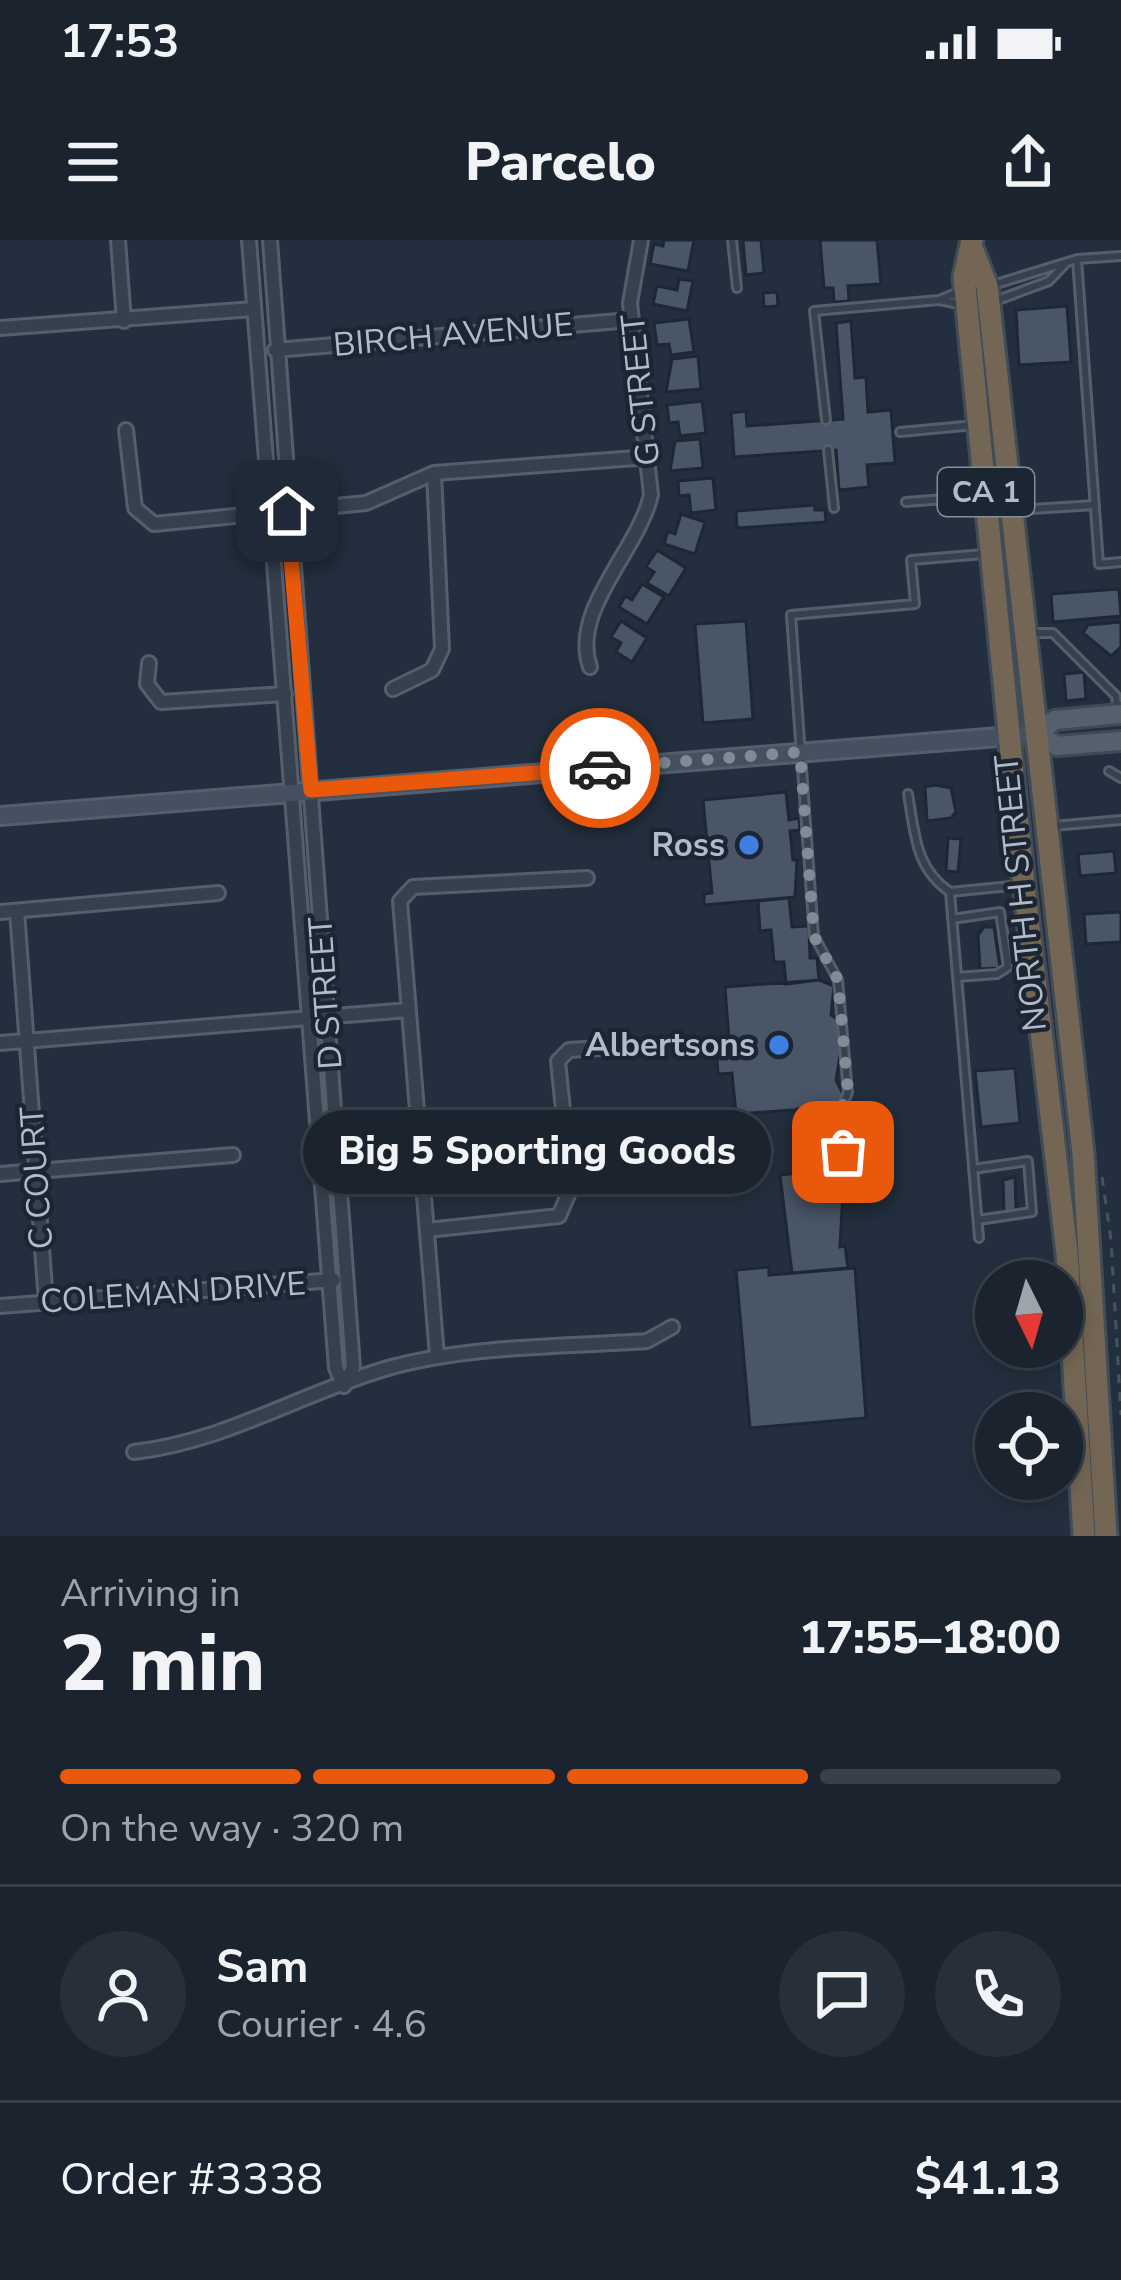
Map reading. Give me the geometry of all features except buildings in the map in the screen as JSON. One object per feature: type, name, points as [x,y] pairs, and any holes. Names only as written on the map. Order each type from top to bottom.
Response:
[{"type":"highway","name":"NORTH H STREET","points":[[972,244],[1012,510],[1093,1268],[1106,1536]]},
{"type":"highway","name":"NORTH H STREET","points":[[977,295],[979,424],[1074,1334],[1084,1536]]},
{"type":"main road","points":[[0,816],[1013,737],[1037,734],[1055,720],[1120,714]]},
{"type":"main road","points":[[1037,734],[1057,746],[1121,741]]},
{"type":"street","points":[[118,240],[124,321]]},
{"type":"street","name":"D STREET","points":[[249,240],[280,511],[302,791],[329,1017],[353,1366],[344,1386]]},
{"type":"street","name":"D STREET","points":[[270,240],[285,694],[302,791],[308,1018],[336,1368],[344,1386]]},
{"type":"street","name":"G STREET","points":[[590,667],[584,632],[646,517],[650,457],[631,320],[641,240]]},
{"type":"street","points":[[0,328],[254,309]]},
{"type":"street","name":"BIRCH AVENUE","points":[[275,350],[631,320]]},
{"type":"street","points":[[126,430],[135,508],[142,519],[154,524],[366,503],[434,473],[650,457]]},
{"type":"street","points":[[393,688],[432,670],[442,649],[434,473]]},
{"type":"street","points":[[148,663],[148,684],[160,702],[285,694]]},
{"type":"street","points":[[437,1356],[401,932],[404,891],[587,878]]},
{"type":"street","points":[[0,912],[218,893]]},
{"type":"street","name":"C COURT","points":[[17,910],[46,1302]]},
{"type":"street","points":[[0,1043],[409,1010]]},
{"type":"street","points":[[427,1230],[559,1216],[571,1188],[559,1093],[561,1054],[617,1047]]},
{"type":"street","points":[[0,1174],[232,1155]]},
{"type":"street","points":[[571,1188],[626,1184]]},
{"type":"street","name":"COLEMAN DRIVE","points":[[0,1306],[347,1279]]},
{"type":"street","points":[[134,1452],[205,1440],[437,1356],[647,1341],[672,1327]]},
{"type":"lane","points":[[732,240],[736,289]]},
{"type":"lane","points":[[939,300],[977,295],[1077,260],[1121,256]]},
{"type":"lane","points":[[1077,260],[1100,564],[1121,562]]},
{"type":"lane","points":[[826,420],[814,311],[977,295],[1049,281],[1066,263]]},
{"type":"lane","points":[[899,432],[979,424]]},
{"type":"lane","points":[[828,450],[834,508]]},
{"type":"lane","points":[[906,502],[986,495]]},
{"type":"lane","points":[[1012,510],[1095,505]]},
{"type":"lane","points":[[843,1152],[840,1113],[848,1092],[838,980],[814,936],[791,615],[915,604],[911,560],[992,554]]},
{"type":"lane","points":[[1025,633],[1053,633],[1116,696],[1120,714]]},
{"type":"lane","points":[[1109,771],[1121,778]]},
{"type":"lane","points":[[908,794],[921,866],[950,892],[979,1238]]},
{"type":"lane","points":[[1046,826],[1121,820]]},
{"type":"lane","points":[[950,892],[1024,885]]},
{"type":"lane","points":[[952,919],[1000,912],[1008,967],[997,974],[957,977]]},
{"type":"lane","points":[[974,1169],[1028,1161],[1032,1212],[978,1220]]},
{"type":"path","points":[[1101,1172],[1112,1240],[1121,1415]]},
{"type":"way so far","points":[[600,768],[800,752],[814,936],[838,980],[848,1092],[840,1113],[843,1152]]},
{"type":"place","name":"Ross","points":[[749,845]]},
{"type":"place","name":"Albertsons","points":[[779,1045]]},
{"type":"place","name":"Big 5 Sporting Goods","points":[[843,1152]]},
{"type":"route","points":[[287,511],[311,790],[600,768]]}]
